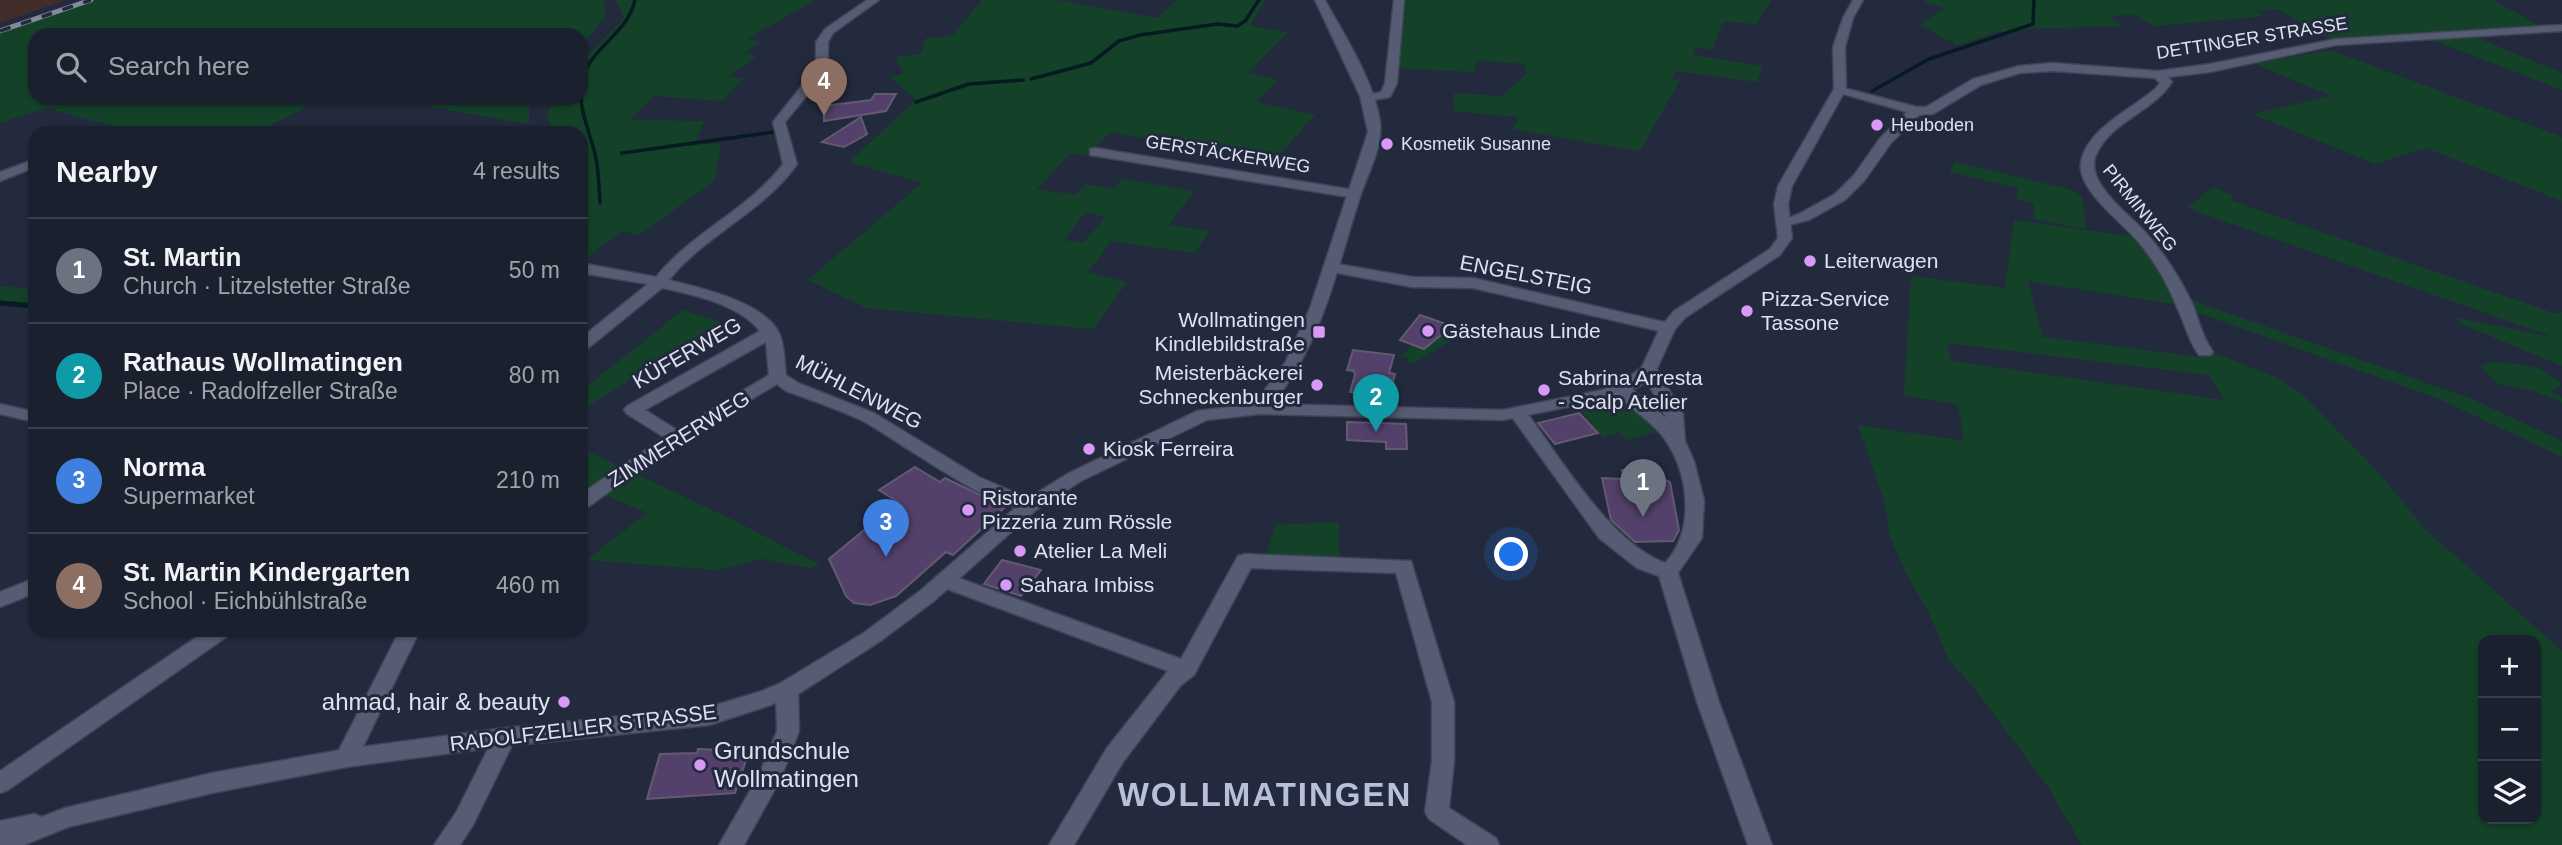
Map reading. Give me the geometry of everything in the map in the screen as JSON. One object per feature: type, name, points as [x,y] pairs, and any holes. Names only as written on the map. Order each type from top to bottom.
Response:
[{"type":"street","points":[[588,340],[660,282],[669,269],[705,236],[780,181],[790,164],[779,122],[805,90],[822,62],[822,42],[829,31],[874,0]]},
{"type":"street","points":[[1259,409],[1279,387],[1293,365],[1332,268],[1374,127],[1368,99],[1320,0]]},
{"type":"street","points":[[1368,99],[1386,94],[1391,83],[1399,0]]},
{"type":"street","points":[[1858,0],[1848,18],[1839,47],[1840,89],[1916,111]]},
{"type":"street","name":"DETTINGER STRASSE","points":[[1784,222],[1804,217],[1840,197],[1859,178],[1886,140],[1916,111],[1929,111],[1977,82],[2019,70],[2053,67],[2158,75],[2210,68],[2336,42],[2562,28]]},
{"type":"street","name":"PIRMINWEG","points":[[2158,75],[2166,82],[2159,95],[2137,106],[2105,135],[2087,157],[2086,173],[2098,192],[2130,223],[2156,258],[2185,306],[2196,342],[2205,352]]},
{"type":"street","name":"RADOLFZELLER STRASSE","points":[[65,818],[212,783],[346,758],[505,737],[709,716],[787,690],[872,638],[946,581],[1028,506],[1075,477],[1203,415],[1259,409],[1466,415],[1518,413],[1626,386],[1649,369],[1668,328],[1693,303],[1776,252],[1784,237],[1781,204],[1788,176],[1840,89]]},
{"type":"street","name":"GERSTÄCKERWEG","points":[[1095,152],[1354,194]]},
{"type":"street","points":[[0,177],[28,166]]},
{"type":"street","name":"ENGELSTEIG","points":[[1332,268],[1412,282],[1473,283],[1668,328]]},
{"type":"street","points":[[588,269],[660,282],[721,300],[759,321],[771,332]]},
{"type":"street","name":"MÜHLENWEG","points":[[771,332],[776,350],[778,377],[792,387],[868,416],[972,481],[1028,506]]},
{"type":"street","name":"KÜFERWEG","points":[[676,437],[633,410],[771,332]]},
{"type":"street","points":[[1649,369],[1674,414],[1675,435],[1696,498],[1698,523],[1682,559],[1668,572]]},
{"type":"street","name":"ZIMMERERWEG","points":[[588,498],[676,437],[778,377]]},
{"type":"street","points":[[1626,386],[1675,435]]},
{"type":"street","points":[[0,408],[28,415]]},
{"type":"street","points":[[1518,413],[1606,533],[1644,564],[1668,572]]},
{"type":"street","points":[[1061,845],[1115,755],[1173,679],[1186,669],[1245,561],[1404,566],[1443,702],[1444,761],[1437,812],[1488,845]]},
{"type":"street","points":[[1668,572],[1708,702],[1760,845]]},
{"type":"street","points":[[946,581],[1186,669]]},
{"type":"street","points":[[0,600],[28,588]]},
{"type":"street","points":[[0,783],[212,637]]},
{"type":"street","points":[[346,758],[407,637]]},
{"type":"street","points":[[731,845],[769,778],[788,731],[787,690]]},
{"type":"street","points":[[446,845],[465,818],[505,737]]},
{"type":"street","points":[[0,831],[65,818]]},
{"type":"street","points":[[0,844],[65,818]]},
{"type":"shaded area","points":[[0,0],[66,0],[0,23]]},
{"type":"green space","points":[[97,0],[603,0],[606,16],[588,38],[588,28],[28,28],[28,105],[311,105],[268,126],[113,126],[47,108],[0,123],[0,33]]},
{"type":"green space","points":[[616,0],[815,0],[747,39],[761,42],[743,53],[757,56],[729,76],[743,79],[723,101],[654,96],[630,120],[704,121],[694,145],[721,143],[714,181],[639,235],[622,231],[588,257],[588,126],[549,126],[548,111],[551,105],[588,105],[588,56],[624,18]]},
{"type":"green space","points":[[982,0],[1057,0],[1158,18],[1177,0],[1265,0],[1250,26],[1288,32],[1248,73],[1278,80],[1256,102],[1315,115],[1275,160],[1111,132],[1086,156],[1071,153],[1037,189],[1076,195],[1086,184],[1113,189],[1123,179],[1194,191],[1169,225],[1209,231],[1195,253],[1111,241],[1088,272],[1127,282],[1093,329],[866,308],[808,280],[922,183],[849,162],[916,100],[890,77],[903,74],[896,57],[921,54],[926,38],[952,36]],"holes":[[[1085,212],[1105,217],[1084,243],[1064,240]]]},
{"type":"green space","points":[[1402,0],[1771,0],[1756,24],[1723,21],[1713,50],[1695,47],[1693,55],[1763,66],[1757,82],[1676,71],[1671,79],[1680,80],[1640,151],[1511,129],[1519,120],[1517,117],[1454,111],[1454,93],[1502,96],[1527,73],[1524,64],[1477,60],[1474,72],[1394,68]]},
{"type":"green space","points":[[2493,0],[2540,26],[2332,40],[2277,9],[2256,11],[2264,16],[2155,26],[2133,14],[2110,17],[2124,26],[2026,29],[2005,35],[2000,31],[1957,45],[1920,25],[1944,8],[1922,1]]},
{"type":"green space","points":[[2458,36],[2478,38],[2562,73],[2562,90],[2430,39]]},
{"type":"green space","points":[[2330,50],[2562,137],[2562,201],[2426,148],[2376,164],[2252,114],[2332,96],[2255,64]]},
{"type":"green space","points":[[421,105],[529,105],[529,124]]},
{"type":"green space","points":[[1955,162],[2069,189],[2082,197],[2086,229],[2034,219],[2034,203],[2016,199],[2018,188],[1949,172]]},
{"type":"green space","points":[[2213,187],[2234,196],[2230,200],[2556,314],[2562,312],[2562,366],[2461,324],[2454,317],[2556,338],[2187,208]]},
{"type":"green space","points":[[2014,220],[2143,238],[2185,306],[2028,281],[2043,337],[2200,357],[2210,351],[2275,377],[2305,397],[2377,471],[2426,530],[2562,651],[2562,845],[2082,845],[2048,787],[1975,689],[1949,660],[1930,615],[1908,577],[1890,537],[1885,503],[1858,425],[1964,441],[1958,405],[1904,395],[1911,276],[2005,288]],"holes":[[[1947,343],[2209,375],[2224,400],[1951,361]]]},
{"type":"green space","points":[[0,286],[28,288],[28,307],[0,304]]},
{"type":"green space","points":[[2191,300],[2472,399],[2562,441],[2562,457],[2439,399],[2196,312]]},
{"type":"green space","points":[[683,310],[720,322],[588,407],[588,385]]},
{"type":"green space","points":[[1452,326],[1468,330],[1414,363],[1408,363],[1408,358],[1401,357],[1412,345],[1434,343]]},
{"type":"green space","points":[[2490,362],[2529,366],[2546,372],[2562,385],[2551,392],[2562,397],[2562,403],[2535,391],[2497,384],[2480,366]]},
{"type":"green space","points":[[1616,401],[1629,403],[1656,432],[1628,440],[1620,432],[1603,437],[1580,410]]},
{"type":"green space","points":[[588,451],[727,517],[820,565],[811,568],[762,559],[718,570],[588,560],[647,513],[588,488]]},
{"type":"green space","points":[[1339,522],[1339,557],[1266,557],[1275,525]]},
{"type":"building","points":[[875,94],[896,94],[886,111],[824,121],[824,106],[871,100]]},
{"type":"building","points":[[861,117],[867,134],[844,147],[822,142]]},
{"type":"building","name":"Gästehaus Linde","points":[[1420,315],[1452,326],[1424,349],[1400,340]]},
{"type":"building","points":[[1353,350],[1394,355],[1389,373],[1395,374],[1389,397],[1350,392],[1355,375],[1354,371],[1347,370]]},
{"type":"building","points":[[1579,413],[1598,433],[1555,444],[1538,423]]},
{"type":"building","points":[[1347,422],[1406,424],[1407,449],[1386,449],[1386,442],[1347,440]]},
{"type":"building","points":[[915,467],[940,482],[945,478],[1005,507],[953,555],[946,552],[896,596],[870,605],[854,603],[846,596],[829,559],[869,526],[879,525],[898,502],[879,490]]},
{"type":"building","points":[[1622,470],[1646,471],[1648,479],[1661,478],[1670,482],[1679,530],[1673,541],[1635,542],[1611,520],[1602,478],[1624,479]]},
{"type":"building","points":[[1002,560],[1041,570],[1021,596],[984,584]]},
{"type":"building","name":"Grundschule Wollmatingen","points":[[698,749],[749,751],[735,793],[647,799],[660,754],[697,753]]},
{"type":"waterway","points":[[588,66],[625,22],[635,0]]},
{"type":"waterway","points":[[1031,79],[1091,63],[1119,41],[1140,35],[1217,24],[1237,26],[1245,21],[1259,0]]},
{"type":"waterway","points":[[1872,91],[1929,59],[2033,24],[2034,0]]},
{"type":"waterway","points":[[916,102],[969,84],[1023,80]]},
{"type":"waterway","points":[[582,105],[587,126]]},
{"type":"waterway","points":[[588,130],[599,178],[600,203]]},
{"type":"waterway","points":[[622,153],[774,132]]},
{"type":"waterway","points":[[0,303],[28,305]]},
{"type":"railway","points":[[0,31],[91,0]]},
{"type":"place","name":"St. Martin Kindergarten","points":[[824,116]]},
{"type":"place","name":"Heuboden","points":[[1877,125]]},
{"type":"place","name":"Kosmetik Susanne","points":[[1387,144]]},
{"type":"place","name":"Leiterwagen","points":[[1810,261]]},
{"type":"place","name":"Pizza-Service Tassone","points":[[1747,311]]},
{"type":"place","name":"Gästehaus Linde","points":[[1428,331]]},
{"type":"place","name":"Wollmatingen Kindlebildstraße","points":[[1319,332]]},
{"type":"place","name":"Meisterbäckerei Schneckenburger","points":[[1317,385]]},
{"type":"place","name":"Sabrina Arresta - Scalp Atelier","points":[[1544,390]]},
{"type":"place","name":"Rathaus Wollmatingen","points":[[1376,432]]},
{"type":"place","name":"Kiosk Ferreira","points":[[1089,449]]},
{"type":"place","name":"Ristorante Pizzeria zum Rössle","points":[[968,510]]},
{"type":"place","name":"St. Martin","points":[[1643,517]]},
{"type":"place","name":"Atelier La Meli","points":[[1020,551]]},
{"type":"place","name":"Norma","points":[[886,557]]},
{"type":"place","name":"Sahara Imbiss","points":[[1006,585]]},
{"type":"place","name":"ahmad, hair & beauty","points":[[564,702]]},
{"type":"place","name":"Grundschule Wollmatingen","points":[[700,765]]},
{"type":"district","name":"WOLLMATINGEN","points":[[1265,794]]}]
